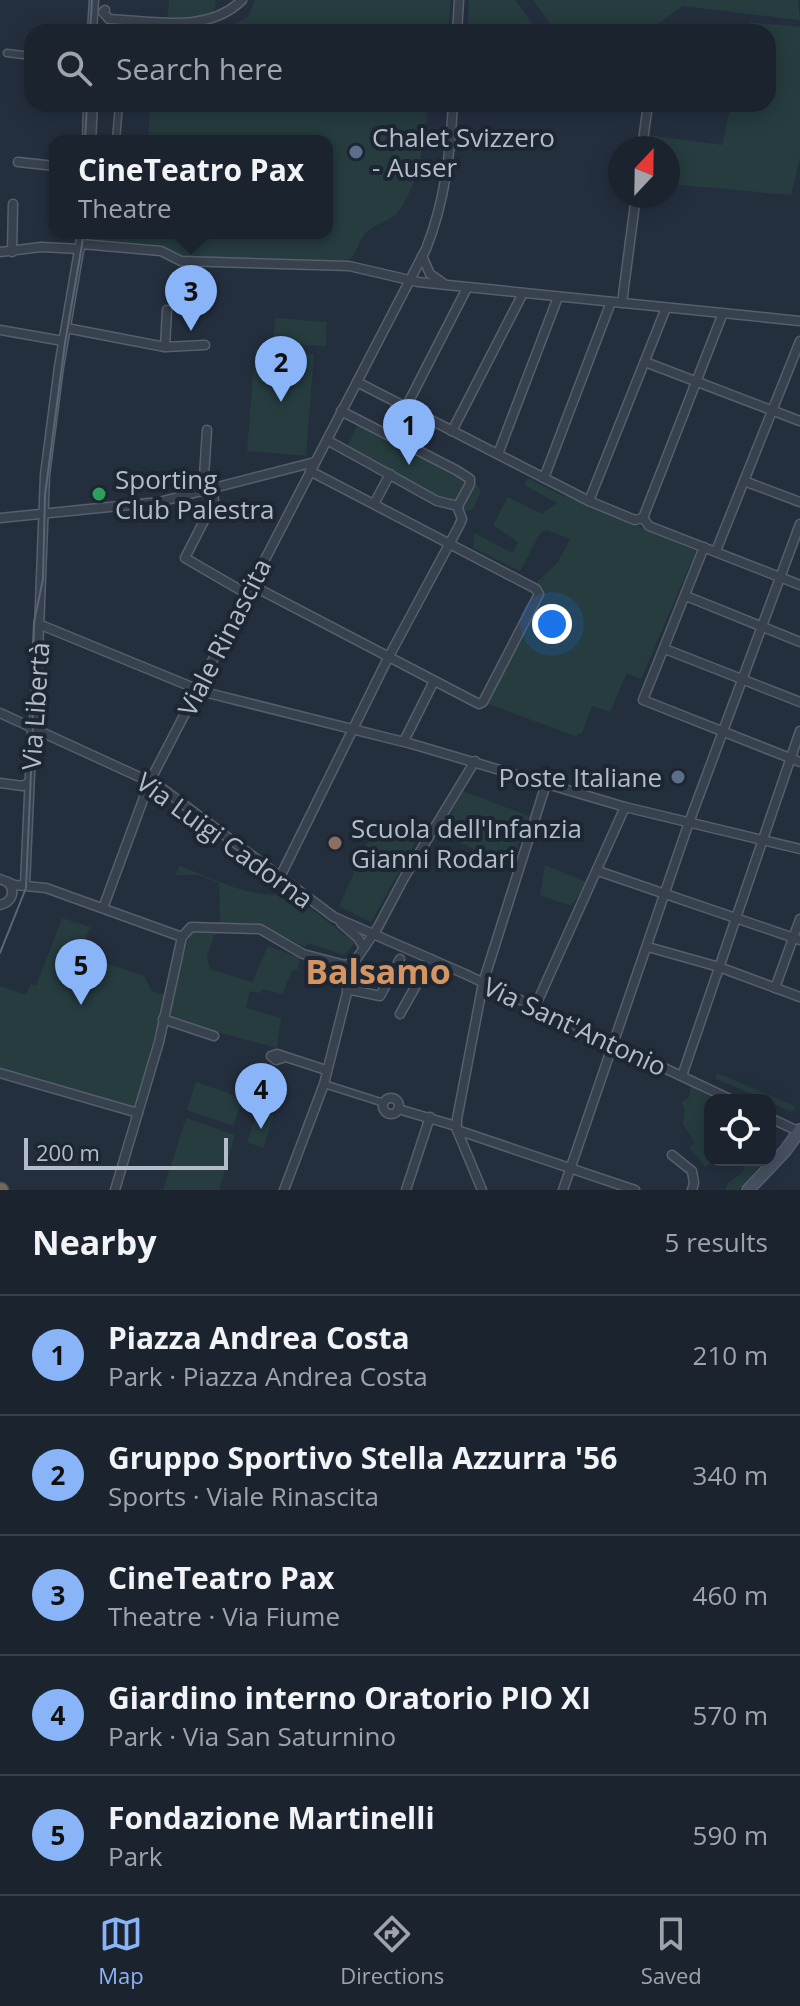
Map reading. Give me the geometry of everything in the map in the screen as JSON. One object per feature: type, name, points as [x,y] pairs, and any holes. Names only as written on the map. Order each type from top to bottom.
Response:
[{"type":"main road","points":[[748,1190],[800,1135]]},
{"type":"street","points":[[92,24],[94,0]]},
{"type":"street","points":[[105,10],[103,12],[109,19],[206,21],[242,0]]},
{"type":"street","points":[[458,24],[459,0]]},
{"type":"street","points":[[7,53],[24,55]]},
{"type":"street","points":[[89,135],[91,112]]},
{"type":"street","points":[[116,135],[118,112]]},
{"type":"street","name":"Viale Rinascita","points":[[103,908],[150,781],[410,281],[435,227],[444,193],[452,112]]},
{"type":"street","points":[[644,136],[647,112]]},
{"type":"street","points":[[18,162],[49,165]]},
{"type":"street","points":[[12,252],[13,204]]},
{"type":"street","points":[[622,303],[634,208]]},
{"type":"street","points":[[4,331],[63,341],[81,239]]},
{"type":"street","points":[[0,252],[80,246],[161,251],[181,261],[350,266],[410,281],[448,286],[800,321]]},
{"type":"street","points":[[422,256],[430,274],[448,286]]},
{"type":"street","points":[[406,407],[467,288]]},
{"type":"street","points":[[452,431],[523,293]]},
{"type":"street","points":[[498,454],[558,297]]},
{"type":"street","points":[[544,478],[611,302]]},
{"type":"street","points":[[589,501],[666,308]]},
{"type":"street","points":[[165,347],[167,310]]},
{"type":"street","points":[[643,518],[723,313]]},
{"type":"street","points":[[66,328],[165,347],[205,345]]},
{"type":"street","name":"Via Libertà","points":[[25,885],[32,726],[36,711],[41,625],[43,499],[63,341]]},
{"type":"street","points":[[716,551],[800,341]]},
{"type":"street","points":[[645,362],[800,421]]},
{"type":"street","points":[[357,382],[589,501],[635,520],[643,518]]},
{"type":"street","points":[[341,411],[470,479],[457,506]]},
{"type":"street","points":[[0,518],[124,507],[208,491],[313,467],[374,504],[536,589],[539,594],[483,702],[479,704],[185,558],[214,501],[208,491],[207,430]]},
{"type":"street","points":[[327,440],[437,501],[457,506]]},
{"type":"street","points":[[374,504],[390,474]]},
{"type":"street","points":[[744,481],[800,502]]},
{"type":"street","points":[[280,877],[352,728],[462,519],[457,506]]},
{"type":"street","points":[[643,518],[649,526],[800,585]]},
{"type":"street","points":[[563,1190],[722,732],[800,524]]},
{"type":"street","points":[[704,547],[643,700],[800,762]]},
{"type":"street","points":[[686,596],[800,642]]},
{"type":"street","points":[[41,625],[197,690],[404,741],[625,807],[800,849]]},
{"type":"street","points":[[665,649],[800,702]]},
{"type":"street","points":[[404,741],[434,681]]},
{"type":"street","name":"Via Luigi Cadorna","points":[[0,713],[150,781],[334,917],[373,935]]},
{"type":"street","points":[[682,1076],[800,731]]},
{"type":"street","points":[[284,1190],[324,1084],[347,989],[348,968],[373,935],[475,761]]},
{"type":"street","points":[[0,783],[23,786],[30,781]]},
{"type":"street","points":[[484,1190],[456,1128],[483,983],[546,784]]},
{"type":"street","points":[[535,1007],[569,922],[598,871],[625,807]]},
{"type":"street","points":[[598,871],[796,939]]},
{"type":"street","points":[[4,880],[46,888],[182,937]]},
{"type":"street","points":[[1,906],[13,894],[4,880]]},
{"type":"street","points":[[334,917],[358,938],[364,948]]},
{"type":"street","points":[[775,988],[796,939],[800,919]]},
{"type":"street","points":[[182,937],[191,927],[260,929],[297,952],[348,968]]},
{"type":"street","name":"Via Sant'Antonio","points":[[373,935],[720,1094]]},
{"type":"street","points":[[115,1190],[163,1019],[182,937]]},
{"type":"street","points":[[648,947],[719,967],[800,997]]},
{"type":"street","points":[[347,989],[380,996],[400,959]]},
{"type":"street","points":[[400,1014],[431,959]]},
{"type":"street","points":[[163,1019],[214,1036]]},
{"type":"street","points":[[286,1057],[326,1070]]},
{"type":"street","points":[[0,1073],[138,1113]]},
{"type":"street","points":[[324,1084],[384,1103],[384,1110],[388,1113],[393,1114],[398,1109],[430,1117],[632,1189]]},
{"type":"street","points":[[406,1190],[430,1117]]},
{"type":"street","points":[[776,1121],[800,1135]]},
{"type":"street","points":[[672,1155],[690,1168],[694,1178],[692,1190]]},
{"type":"green space","points":[[169,0],[216,0],[214,14],[193,20],[167,19]]},
{"type":"green space","points":[[255,0],[451,0],[449,24],[235,24],[248,17]]},
{"type":"green space","points":[[469,0],[515,0],[532,24],[468,24]]},
{"type":"green space","points":[[533,0],[798,0],[800,20],[683,6],[657,24],[550,24]]},
{"type":"green space","points":[[776,25],[800,27],[800,157],[791,195],[680,185],[680,139],[722,145],[729,112],[776,112]]},
{"type":"green space","points":[[150,112],[428,112],[420,160],[406,199],[396,215],[368,231],[352,257],[343,261],[181,258],[91,242],[91,239],[333,239],[333,135],[148,135]]},
{"type":"green space","points":[[275,318],[327,322],[326,346],[273,343]]},
{"type":"green space","points":[[255,349],[314,354],[306,456],[247,451]]},
{"type":"green space","points":[[358,423],[478,486],[481,491],[473,509],[467,511],[347,447]]},
{"type":"green space","points":[[528,478],[565,497],[696,551],[641,679],[627,673],[610,712],[592,706],[582,733],[575,736],[483,702],[538,581],[558,562],[570,539],[547,530],[541,532],[520,571],[473,548],[474,533],[513,553],[518,542],[493,525],[508,497],[542,514],[557,503],[524,485]]},
{"type":"green space","points":[[463,791],[529,816],[509,867],[440,832]]},
{"type":"green space","points":[[378,820],[416,841],[371,922],[339,906]]},
{"type":"green space","points":[[545,865],[588,883],[571,906],[540,895]]},
{"type":"green space","points":[[179,866],[248,891],[292,894],[355,943],[344,955],[307,943],[305,947],[261,925],[220,924],[219,883],[198,875],[176,875]]},
{"type":"green space","points":[[62,918],[90,927],[80,954],[144,976],[152,991],[165,995],[136,1107],[0,1067],[0,986],[26,995],[31,984],[36,986]]},
{"type":"green space","points":[[222,930],[214,935],[207,957],[210,969],[252,982],[268,946],[300,958],[297,970],[293,969],[282,994],[262,989],[260,993],[250,991],[246,1008],[281,1018],[277,1048],[165,1018],[191,931]]},
{"type":"green space","points":[[717,1073],[767,1094],[751,1094],[715,1078]]},
{"type":"green space","points":[[196,1082],[243,1098],[233,1126],[187,1110]]},
{"type":"green space","points":[[691,1087],[705,1094],[704,1166],[690,1147],[695,1142],[683,1124],[685,1109],[681,1102],[689,1098]]},
{"type":"green space","points":[[776,1098],[795,1106],[792,1112],[776,1105]]},
{"type":"green space","points":[[258,1110],[274,1115],[263,1148],[247,1142]]},
{"type":"green space","points":[[186,1118],[235,1135],[219,1190],[163,1190]]},
{"type":"green space","points":[[742,1166],[760,1166],[739,1190],[725,1190],[728,1183],[744,1168]]},
{"type":"tram line","points":[[90,24],[92,0]]},
{"type":"tram line","points":[[85,135],[87,112]]},
{"type":"tram line","points":[[0,953],[26,888],[34,622],[43,579],[45,495],[65,343],[83,239]]},
{"type":"place","name":"Chalet Svizzero - Auser","points":[[356,152]]},
{"type":"place","name":"CineTeatro Pax","points":[[191,331]]},
{"type":"place","name":"Gruppo Sportivo Stella Azzurra '56","points":[[281,402]]},
{"type":"place","name":"Piazza Andrea Costa","points":[[409,465]]},
{"type":"place","name":"Sporting Club Palestra","points":[[99,494]]},
{"type":"place","name":"Poste Italiane","points":[[678,777]]},
{"type":"place","name":"Scuola dell'Infanzia Gianni Rodari","points":[[335,843]]},
{"type":"place","name":"Fondazione Martinelli","points":[[81,1005]]},
{"type":"place","name":"Giardino interno Oratorio PIO XI","points":[[261,1129]]},
{"type":"district","name":"Balsamo","points":[[378,971]]}]
